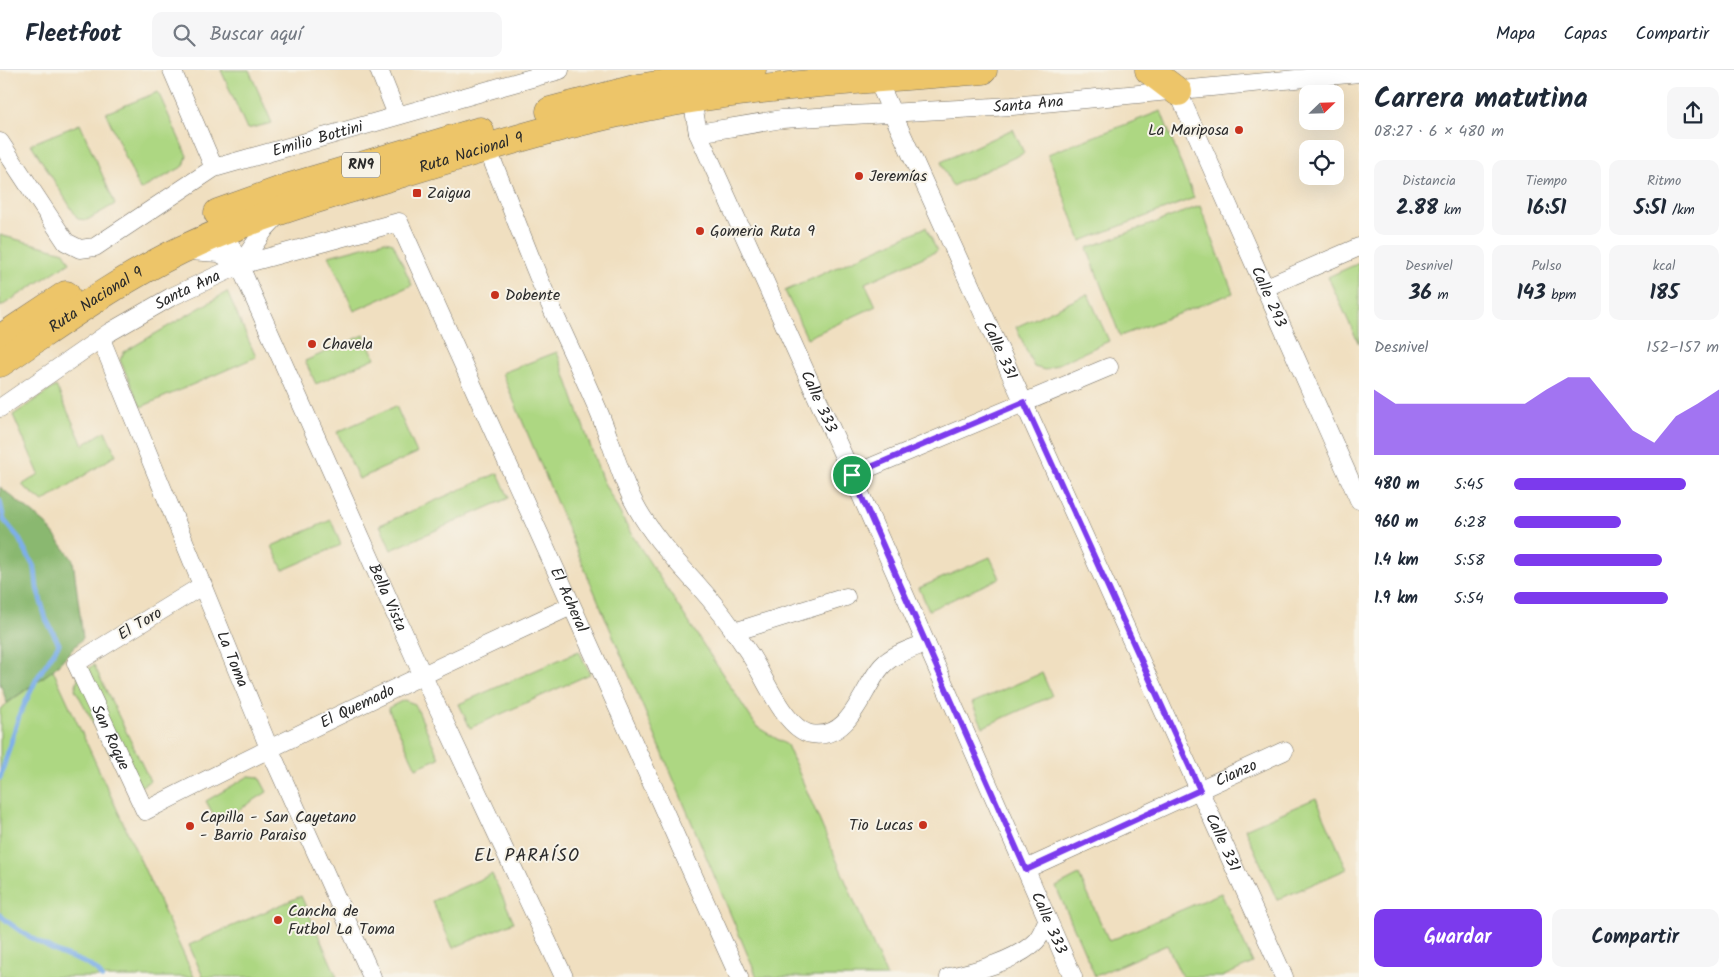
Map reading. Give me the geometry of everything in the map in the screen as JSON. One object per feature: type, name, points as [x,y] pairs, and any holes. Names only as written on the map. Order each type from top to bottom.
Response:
[{"type":"main road","name":"Ruta Nacional 9","points":[[0,339],[122,261],[220,222],[290,186],[582,102],[663,84],[752,70]]},
{"type":"main road","name":"Ruta Nacional 9","points":[[0,363],[100,295],[178,252],[220,222],[285,209],[487,148],[586,121],[692,99],[982,70]]},
{"type":"main road","points":[[1149,70],[1178,92]]},
{"type":"street","points":[[172,70],[214,168]]},
{"type":"street","points":[[379,70],[397,115]]},
{"type":"street","name":"Emilio Bottini","points":[[0,142],[66,242],[80,249],[95,247],[214,168],[560,70]]},
{"type":"street","name":"Santa Ana","points":[[698,132],[782,119],[893,114],[1178,92],[1359,73]]},
{"type":"street","name":"Calle 331","points":[[877,79],[1284,977]]},
{"type":"street","name":"Calle 293","points":[[1178,92],[1359,500]]},
{"type":"street","name":"Calle 333","points":[[692,99],[698,132],[852,475],[1073,977]]},
{"type":"street","points":[[487,148],[553,310],[606,429],[613,457],[627,490],[643,518],[661,543],[750,654],[782,709],[795,725],[811,734],[830,732],[851,717],[883,665],[895,656],[926,643]]},
{"type":"street","points":[[178,252],[205,251],[219,253],[240,266],[265,229],[285,209]]},
{"type":"street","name":"Bella Vista","points":[[220,222],[422,674],[564,977]]},
{"type":"street","name":"Santa Ana","points":[[0,408],[100,338],[171,297],[240,266],[399,222]]},
{"type":"street","name":"El Acheral","points":[[399,222],[739,977]]},
{"type":"street","points":[[1264,288],[1359,247]]},
{"type":"street","name":"La Toma","points":[[100,338],[270,748],[372,977]]},
{"type":"street","points":[[852,475],[1108,366]]},
{"type":"street","name":"El Toro","points":[[76,663],[203,585]]},
{"type":"street","points":[[734,632],[846,597]]},
{"type":"street","name":"El Quemado","points":[[145,811],[422,674],[571,606]]},
{"type":"street","name":"San Roque","points":[[76,663],[145,811]]},
{"type":"street","name":"Cianzo","points":[[1026,870],[1284,752]]},
{"type":"street","points":[[949,977],[972,972],[1025,950],[1038,940],[1047,921]]},
{"type":"street","points":[[1025,950],[1045,951],[1063,955]]},
{"type":"green space","points":[[221,70],[249,70],[272,123],[247,129]]},
{"type":"green space","points":[[158,92],[187,156],[184,166],[140,190],[106,113]]},
{"type":"green space","points":[[1161,111],[1194,198],[1081,241],[1048,154]]},
{"type":"green space","points":[[80,124],[115,204],[87,220],[78,219],[31,144]]},
{"type":"green space","points":[[1013,129],[1024,153],[952,186],[941,162]]},
{"type":"green space","points":[[1200,206],[1233,293],[1120,336],[1087,248]]},
{"type":"green space","points":[[926,227],[937,251],[865,283],[876,306],[807,338],[785,291]]},
{"type":"green space","points":[[0,235],[64,252],[70,262],[0,307]]},
{"type":"green space","points":[[385,241],[393,243],[412,285],[354,311],[329,256]]},
{"type":"green space","points":[[1359,263],[1359,344],[1328,277]]},
{"type":"green space","points":[[227,292],[256,357],[141,407],[120,360],[124,352]]},
{"type":"green space","points":[[1088,294],[1109,341],[1045,370],[1034,367],[1016,327]]},
{"type":"green space","points":[[364,335],[375,358],[316,384],[305,361]]},
{"type":"green space","points":[[557,352],[602,479],[630,532],[757,727],[787,745],[887,977],[757,977],[502,373]]},
{"type":"green space","points":[[56,386],[83,445],[105,431],[116,455],[43,502],[22,485],[39,474],[13,415]]},
{"type":"green space","points":[[396,406],[417,453],[359,479],[337,432]]},
{"type":"green space","points":[[498,473],[509,498],[391,550],[380,525]]},
{"type":"green space","points":[[0,487],[46,524],[73,560],[83,638],[53,670],[7,703],[0,683]]},
{"type":"green space","points":[[331,520],[341,545],[283,570],[272,546]]},
{"type":"green space","points":[[990,557],[1000,578],[929,610],[919,588]]},
{"type":"green space","points":[[579,651],[590,674],[470,728],[459,704]]},
{"type":"green space","points":[[94,665],[150,781],[138,788],[128,786],[75,689],[79,674]]},
{"type":"green space","points":[[53,670],[194,977],[0,977],[0,709]]},
{"type":"green space","points":[[1042,673],[1052,696],[983,727],[972,703]]},
{"type":"green space","points":[[404,700],[415,704],[439,758],[416,768],[388,708]]},
{"type":"green space","points":[[249,776],[259,777],[267,792],[218,823],[206,801]]},
{"type":"green space","points":[[1316,798],[1347,869],[1277,900],[1245,829]]},
{"type":"green space","points":[[492,874],[514,922],[453,948],[432,901]]},
{"type":"green space","points":[[1079,875],[1109,941],[1221,893],[1253,963],[1222,977],[1182,977],[1167,945],[1095,976],[1056,887]]},
{"type":"green space","name":"Cancha de Futbol La Toma","points":[[301,896],[337,977],[203,977],[189,945]]},
{"type":"waterway","points":[[0,501],[4,520],[18,537],[35,569],[37,588],[46,619],[59,644],[37,678],[19,716],[0,778]]},
{"type":"waterway","points":[[0,915],[28,936],[59,953],[83,962],[102,977]]},
{"type":"place","name":"La Mariposa","points":[[1239,130]]},
{"type":"place","name":"Jeremías","points":[[859,176]]},
{"type":"place","name":"Zaigua","points":[[417,193]]},
{"type":"place","name":"Gomeria Ruta 9","points":[[700,231]]},
{"type":"place","name":"Dobente","points":[[495,295]]},
{"type":"place","name":"Chavela","points":[[312,344]]},
{"type":"place","name":"Tio Lucas","points":[[923,825]]},
{"type":"place","name":"Capilla - San Cayetano - Barrio Paraiso","points":[[190,826]]},
{"type":"place","name":"Cancha de Futbol La Toma","points":[[278,920]]},
{"type":"district","name":"EL PARAÍSO","points":[[527,856]]},
{"type":"route","points":[[1024,402],[1200,790],[1026,870],[852,475],[1024,402]]}]
